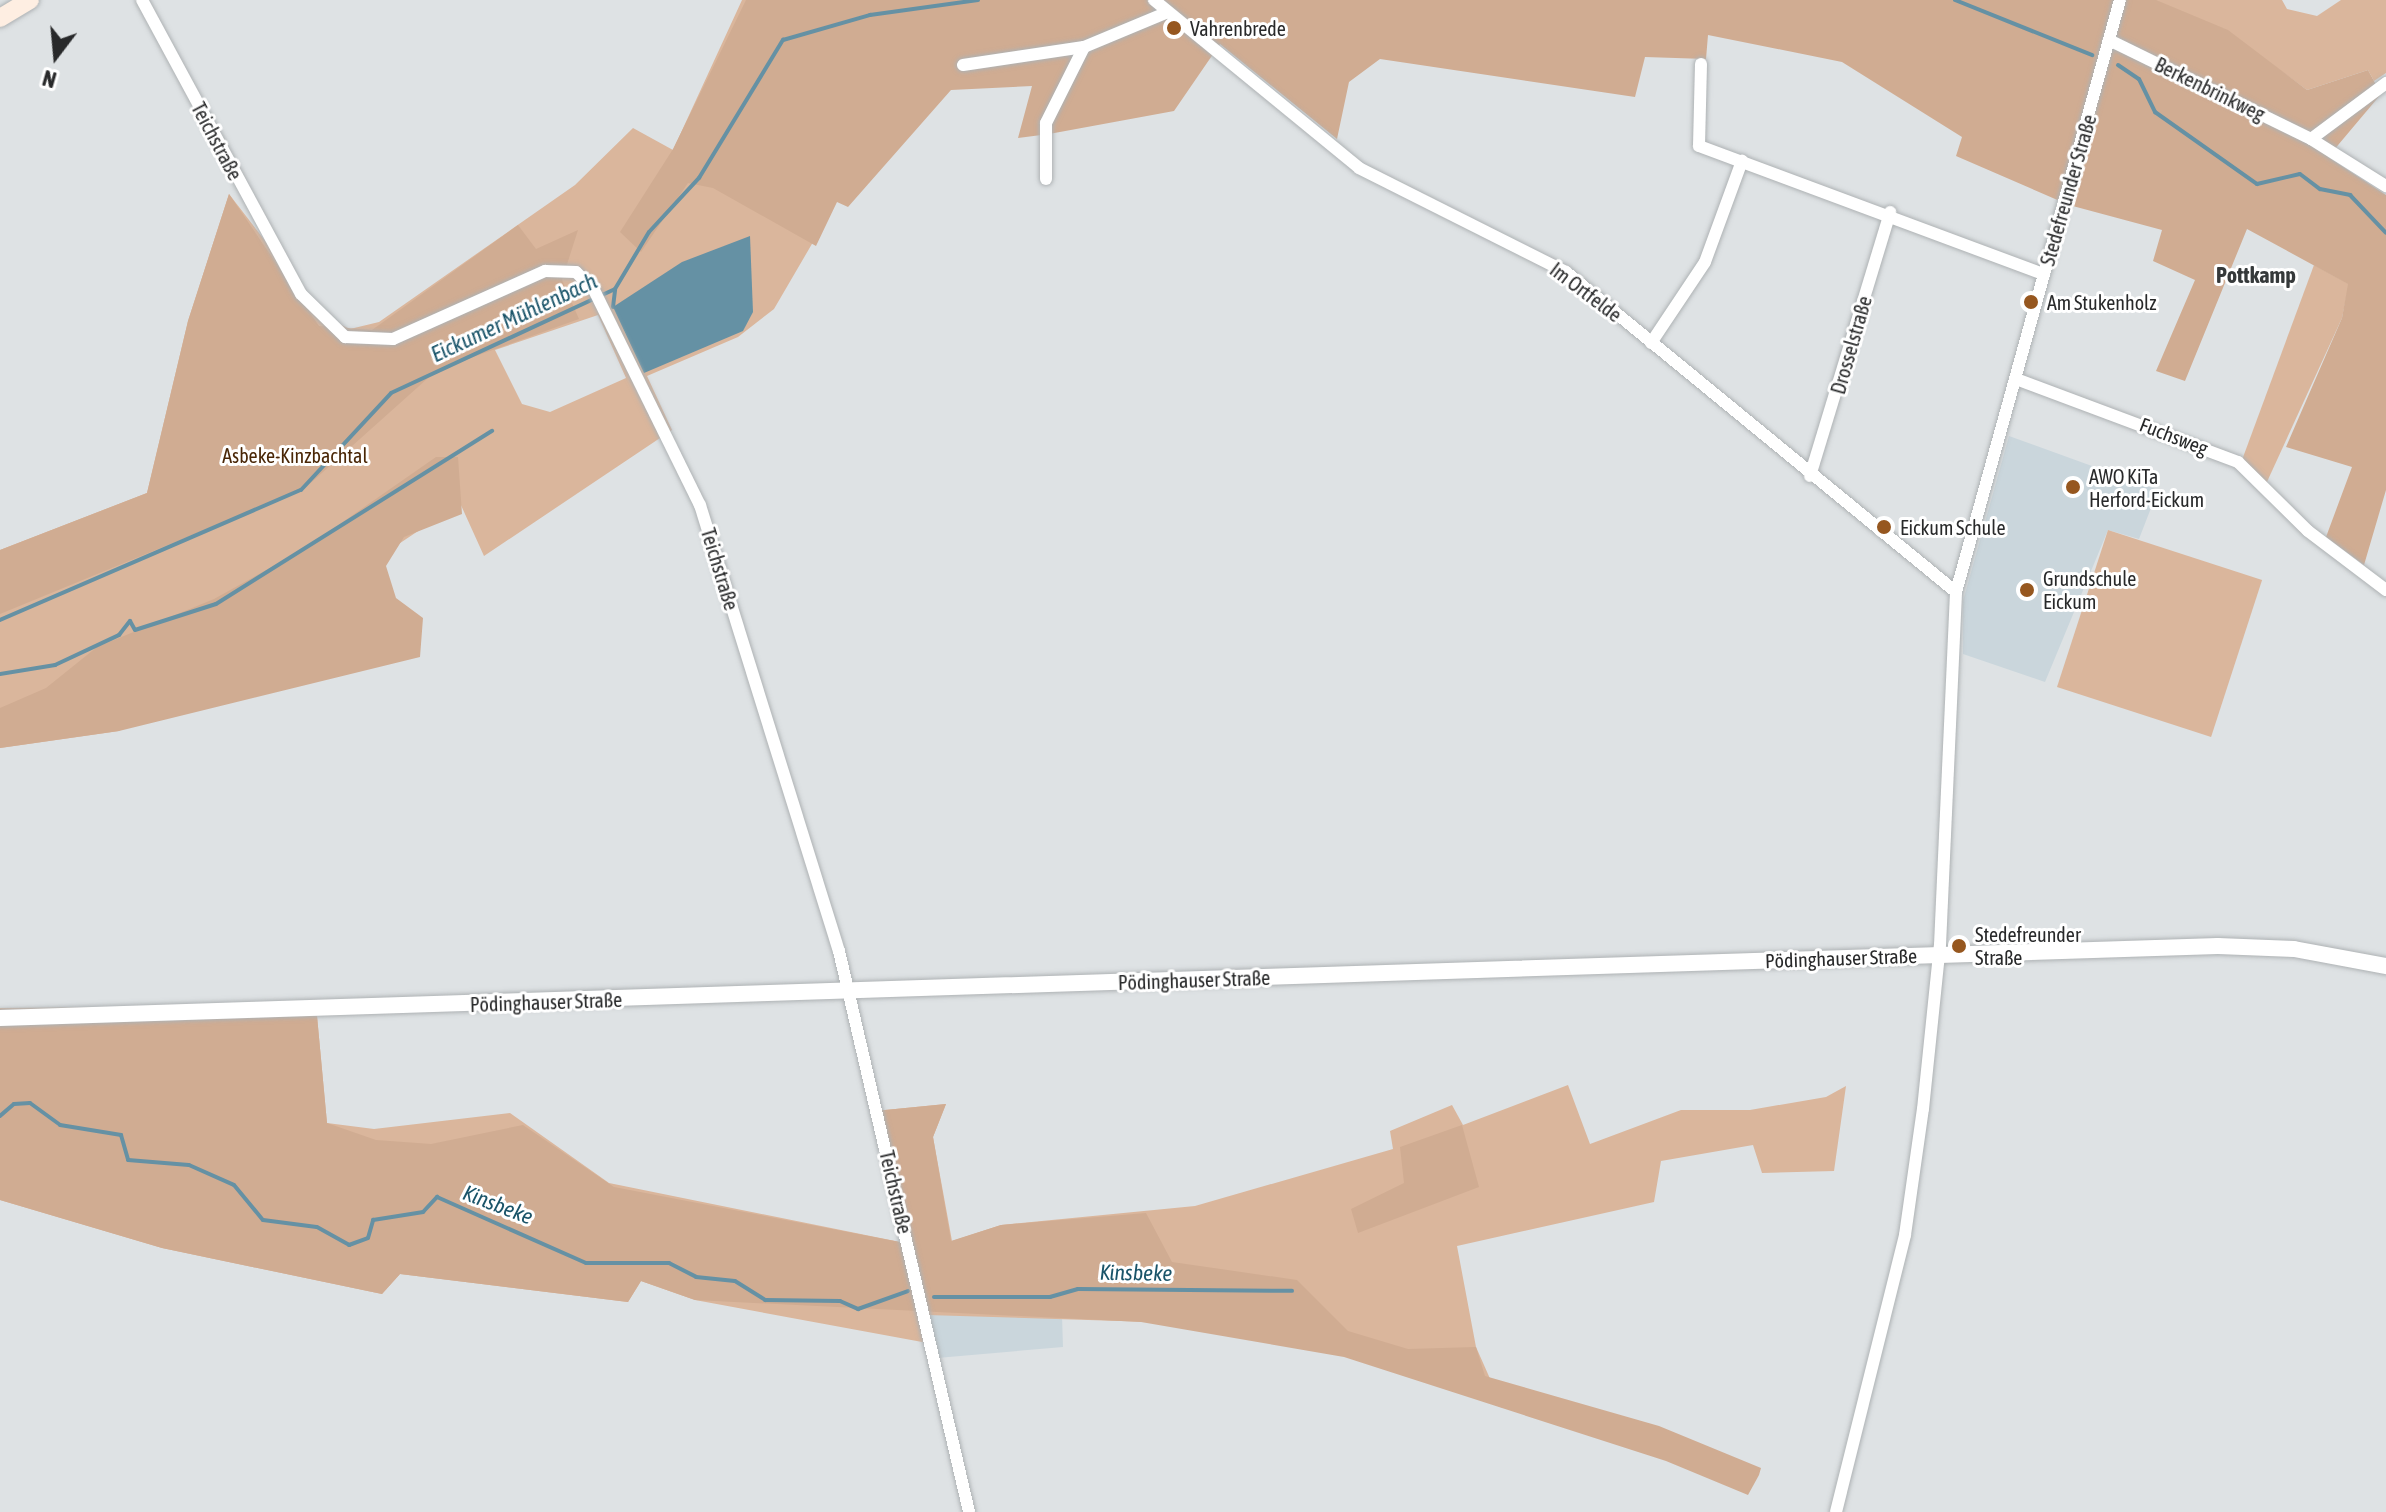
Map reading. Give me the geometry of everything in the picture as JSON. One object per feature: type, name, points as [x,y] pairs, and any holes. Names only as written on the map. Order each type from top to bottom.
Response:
[{"type":"main road","points":[[0,18],[30,0]]},
{"type":"street","name":"Teichstraße","points":[[142,0],[301,294],[345,337],[393,339],[545,271],[576,272],[591,286],[700,505],[850,992],[969,1512]]},
{"type":"street","name":"Im Ortfelde","points":[[1154,0],[1359,168],[1557,266],[1810,476],[1956,592]]},
{"type":"street","name":"Stedefreunder Straße","points":[[1836,1512],[1905,1235],[1938,955],[1956,592],[2120,0]]},
{"type":"street","points":[[963,65],[1084,47],[1168,12]]},
{"type":"street","name":"Berkenbrinkweg","points":[[2109,40],[2311,139],[2386,186]]},
{"type":"street","points":[[1046,179],[1046,123],[1084,47]]},
{"type":"street","points":[[1701,64],[1696,141],[1742,161],[1890,212],[2044,274]]},
{"type":"street","points":[[2311,139],[2386,83]]},
{"type":"street","points":[[1651,343],[1705,262],[1742,161]]},
{"type":"street","name":"Drosselstraße","points":[[1810,476],[1890,212]]},
{"type":"street","name":"Fuchsweg","points":[[2016,379],[2238,462],[2308,531],[2386,590]]},
{"type":"street","name":"Pödinghauser Straße","points":[[0,1018],[2242,946],[2386,966]]},
{"type":"shaded area","name":"Grundschule Eickum","points":[[2009,436],[2158,490],[2139,539],[2108,530],[2045,682],[1963,654],[1963,601]]},
{"type":"shaded area","points":[[1015,1312],[1062,1316],[1063,1347],[937,1358],[926,1315]]},
{"type":"green space","name":"Asbeke-Kinzbachtal","points":[[742,0],[2282,0],[2287,9],[2317,16],[2341,0],[2386,0],[2386,73],[2374,81],[2368,70],[2307,90],[2223,28],[2327,157],[2350,284],[2327,232],[1964,136],[1842,60],[1706,33],[1644,54],[1463,67],[1220,42],[1035,84],[950,88],[837,201],[774,309],[738,337],[647,376],[672,430],[484,556],[460,503],[119,731],[0,748],[0,550],[147,493],[188,321],[229,194],[323,316],[350,329],[379,322],[575,185],[633,128],[673,150]],"holes":[[[598,315],[626,378],[550,412],[522,404],[495,350]]]},
{"type":"green space","points":[[746,0],[2156,0],[2228,30],[2307,90],[2368,70],[2381,94],[2328,157],[2386,195],[2386,490],[2364,565],[2326,537],[2352,467],[2286,447],[2342,318],[2348,284],[2247,229],[2185,381],[2156,371],[2195,280],[2153,261],[2162,230],[2069,205],[1956,156],[1962,137],[1842,62],[1708,35],[1706,59],[1645,57],[1635,97],[1380,59],[1349,82],[1337,139],[1220,44],[1174,111],[1049,134],[1018,138],[1032,86],[951,90],[848,207],[837,202],[816,246],[713,188],[688,183],[641,252],[620,232],[673,149]]},
{"type":"green space","points":[[229,194],[319,326],[372,330],[518,225],[536,249],[578,230],[562,280],[579,319],[437,370],[304,489],[0,614],[0,550],[147,493],[188,321]]},
{"type":"green space","points":[[2314,265],[2349,284],[2342,318],[2266,484],[2242,460]]},
{"type":"green space","points":[[436,457],[458,457],[462,514],[404,537],[386,566],[396,598],[423,618],[420,657],[119,731],[0,748],[0,708],[46,688],[97,647],[214,599],[304,549]]},
{"type":"green space","points":[[2108,530],[2262,580],[2211,737],[2057,687]]},
{"type":"green space","points":[[274,1006],[317,1016],[327,1123],[374,1129],[510,1113],[609,1183],[905,1243],[875,1111],[946,1104],[933,1137],[952,1241],[1001,1225],[1195,1206],[1393,1149],[1390,1131],[1452,1105],[1463,1125],[1568,1085],[1590,1144],[1681,1110],[1750,1110],[1826,1097],[1846,1086],[1834,1171],[1762,1173],[1753,1145],[1661,1161],[1654,1202],[1457,1246],[1476,1347],[1503,1408],[1282,1326],[927,1315],[933,1344],[695,1300],[641,1281],[628,1302],[400,1274],[382,1294],[162,1248],[0,1200],[0,1008]]},
{"type":"green space","points":[[317,1016],[327,1123],[376,1140],[431,1144],[523,1125],[614,1187],[905,1243],[875,1111],[946,1104],[933,1137],[951,1241],[1001,1225],[1146,1213],[1172,1262],[1297,1280],[1348,1331],[1408,1349],[1476,1347],[1485,1376],[1659,1426],[1761,1468],[1759,1475],[1748,1495],[1666,1461],[1344,1357],[1141,1322],[695,1300],[641,1281],[628,1302],[400,1274],[382,1294],[162,1248],[0,1200],[0,1024]]},
{"type":"green space","points":[[1462,1125],[1479,1187],[1358,1233],[1351,1209],[1404,1183],[1400,1147]]},
{"type":"water","points":[[750,236],[753,312],[743,331],[644,373],[613,307],[682,262]]},
{"type":"waterway","name":"Eickumer Mühlenbach","points":[[0,620],[301,490],[391,393],[615,289],[649,232],[699,178],[783,40],[870,15],[978,0]]},
{"type":"waterway","name":"Eickumer Mühlenbach","points":[[1955,0],[2092,55]]},
{"type":"waterway","name":"Eickumer Mühlenbach","points":[[2118,65],[2139,79],[2155,112],[2257,184],[2300,174],[2320,189],[2350,195],[2386,233]]},
{"type":"waterway","points":[[613,307],[615,290]]},
{"type":"waterway","points":[[0,674],[55,665],[119,635],[130,621],[135,630],[216,604],[492,431]]},
{"type":"waterway","name":"Kinsbeke","points":[[0,1116],[14,1104],[30,1103],[60,1125],[121,1135],[128,1160],[189,1165],[234,1185],[263,1220],[317,1227],[349,1245],[368,1238],[373,1220],[423,1212],[437,1197],[586,1263],[669,1263],[696,1277],[735,1281],[765,1300],[840,1301],[858,1309],[908,1291]]},
{"type":"waterway","name":"Kinsbeke","points":[[934,1297],[1050,1297],[1078,1289],[1292,1291]]},
{"type":"place","name":"Vahrenbrede","points":[[1174,28]]},
{"type":"place","name":"Am Stukenholz","points":[[2031,302]]},
{"type":"place","name":"AWO KiTa Herford-Eickum","points":[[2073,487]]},
{"type":"place","name":"Eickum Schule","points":[[1884,527]]},
{"type":"place","name":"Grundschule Eickum","points":[[2027,590]]},
{"type":"place","name":"Stedefreunder Straße","points":[[1959,946]]},
{"type":"district","name":"Pottkamp","points":[[2256,276]]}]
